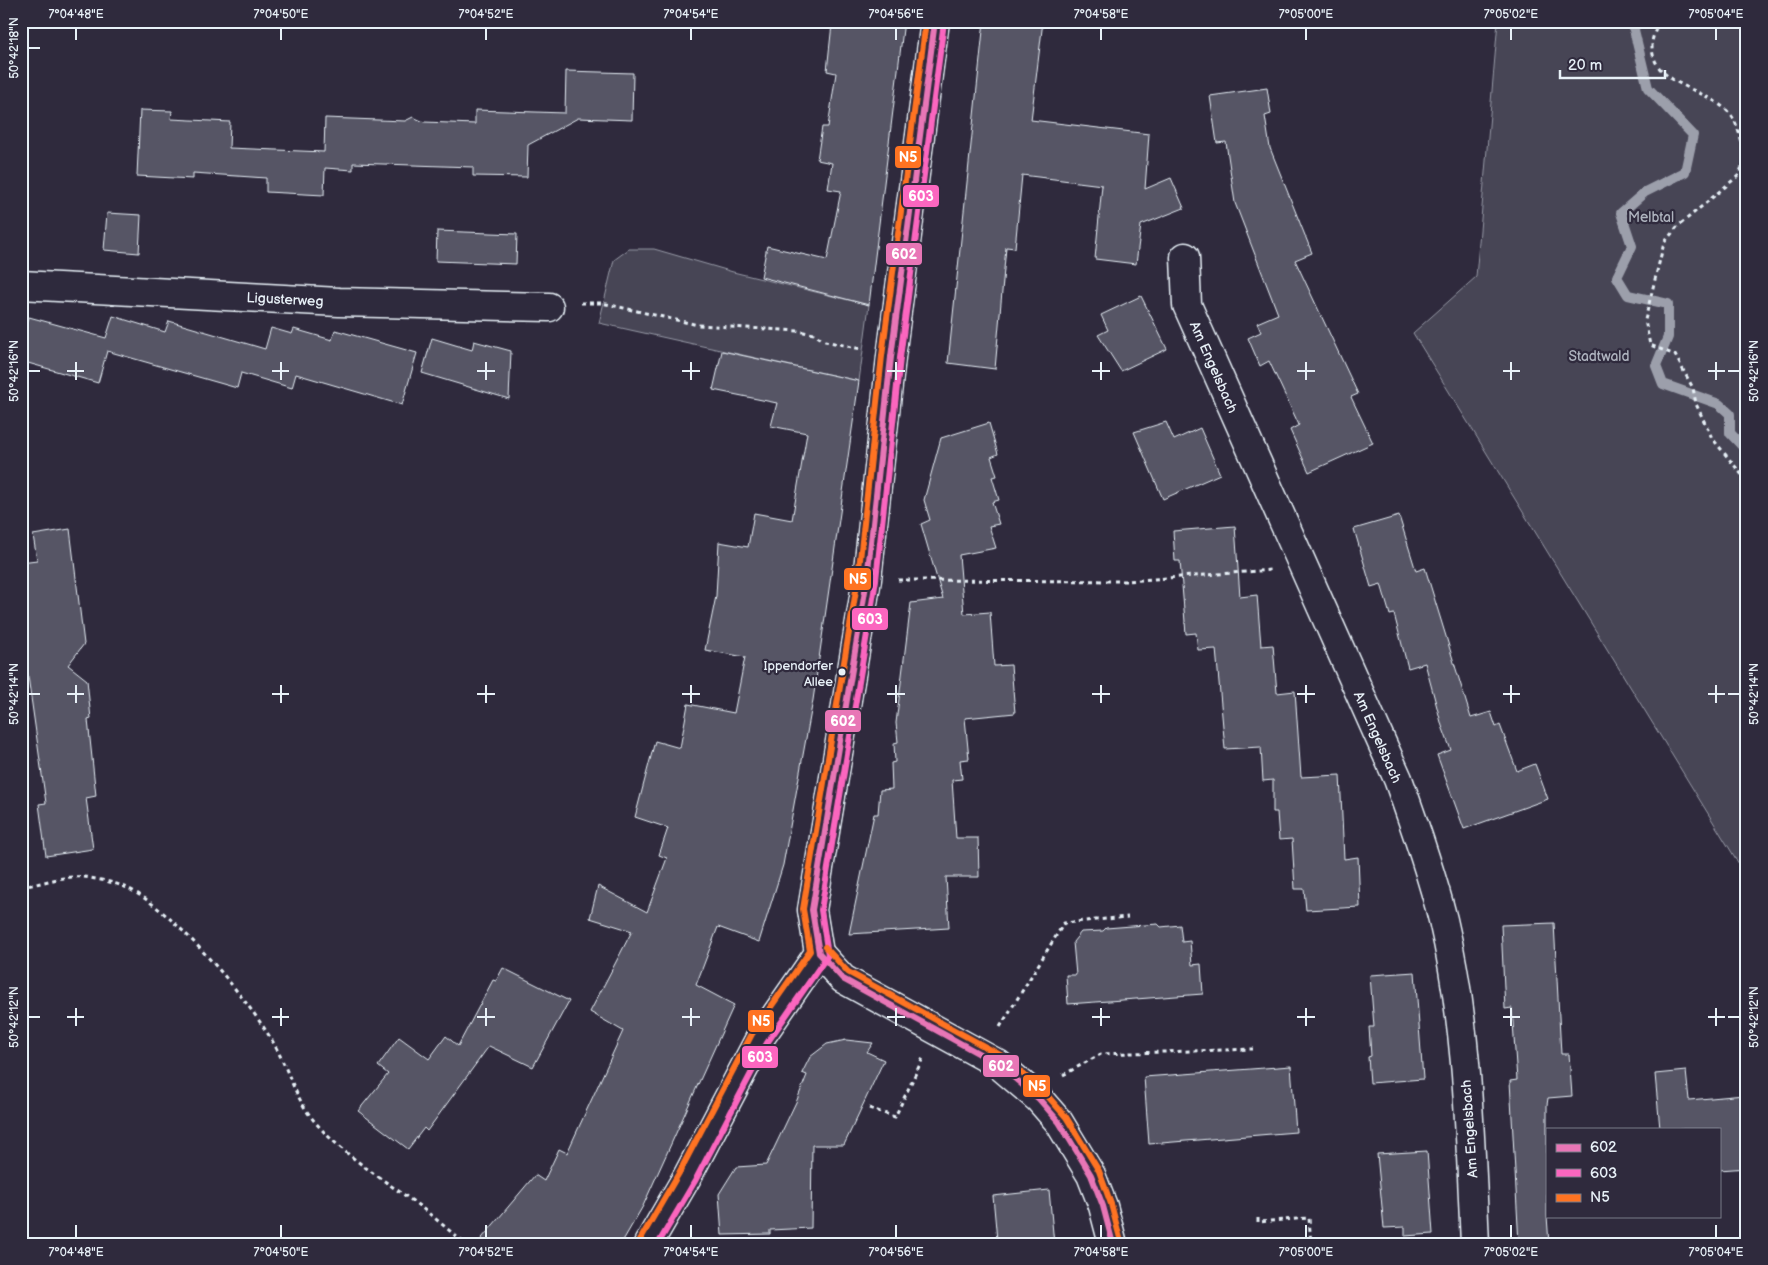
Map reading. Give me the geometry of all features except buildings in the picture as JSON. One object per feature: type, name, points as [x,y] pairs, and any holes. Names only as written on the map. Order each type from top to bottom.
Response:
[{"type":"street","points":[[935,21],[891,357],[868,580],[812,910],[819,953],[843,980],[991,1060],[1020,1081],[1039,1099],[1059,1122],[1091,1175],[1113,1244]]},
{"type":"street","name":"Am Engelsbach","points":[[1185,257],[1187,305],[1398,780],[1425,854],[1443,921],[1453,972],[1462,1039],[1470,1128],[1475,1244]]},
{"type":"street","name":"Ligusterweg","points":[[21,284],[339,302],[549,307]]},
{"type":"street","points":[[648,1244],[687,1177],[760,1038],[819,953]]},
{"type":"path","points":[[1658,21],[1652,43],[1655,62],[1668,78],[1713,98],[1733,118],[1746,158],[1738,176],[1677,227],[1664,244],[1645,320],[1650,345],[1674,355],[1693,388],[1696,404],[1712,438],[1747,481]]},
{"type":"path","points":[[586,302],[602,303],[698,325],[798,331],[814,334],[825,341],[863,350]]},
{"type":"path","points":[[894,580],[1128,581],[1280,570],[1302,566]]},
{"type":"path","points":[[21,888],[68,877],[84,877],[125,887],[172,921],[200,948],[263,1026],[286,1066],[300,1100],[315,1122],[361,1166],[418,1206],[465,1244]]},
{"type":"path","points":[[1000,1027],[1064,922],[1128,917]]},
{"type":"path","points":[[1063,1075],[1101,1054],[1253,1049]]},
{"type":"path","points":[[869,1108],[895,1117],[921,1063]]},
{"type":"path","points":[[1258,1218],[1258,1222],[1309,1218],[1311,1244]]},
{"type":"green space","name":"Stadtwald","points":[[1498,21],[1747,21],[1747,877],[1413,333],[1476,277]]},
{"type":"green space","points":[[629,249],[654,249],[733,272],[869,305],[859,381],[599,323],[614,260]]},
{"type":"waterway","points":[[1636,21],[1634,30],[1648,88],[1693,135],[1685,172],[1645,192],[1621,213],[1632,246],[1617,277],[1628,295],[1668,304],[1668,337],[1656,366],[1663,384],[1719,404],[1730,414],[1730,433],[1747,451]]},
{"type":"transit line","name":"N5","points":[[640,1240],[679,1173],[752,1034],[810,951],[803,909],[858,578],[882,356],[926,21]]},
{"type":"transit line","name":"602","points":[[819,953],[812,910],[867,579],[891,357],[935,21]]},
{"type":"transit line","name":"603","points":[[658,1244],[695,1181],[767,1043],[828,955],[821,910],[876,580],[900,358],[944,22]]},
{"type":"transit line","name":"N5","points":[[825,947],[848,972],[1002,1056],[1045,1093],[1066,1117],[1099,1171],[1111,1204],[1121,1242]]},
{"type":"transit line","name":"602","points":[[819,953],[843,979],[998,1064],[1039,1099],[1059,1122],[1091,1175],[1103,1206],[1113,1244]]},
{"type":"place","name":"Ippendorfer Allee","points":[[842,672]]},
{"type":"park label","name":"Melbtal","points":[[1651,217]]}]
